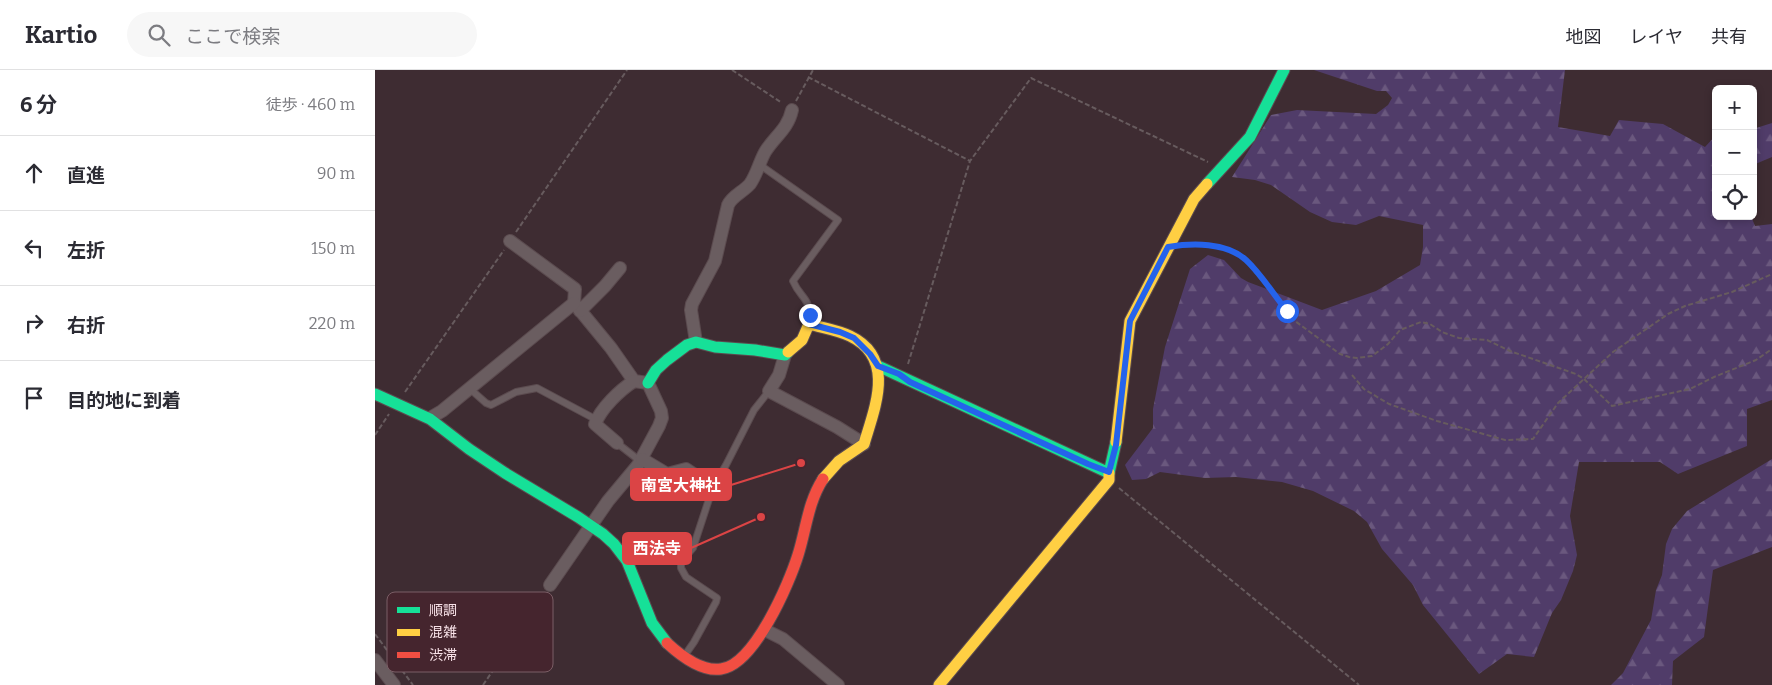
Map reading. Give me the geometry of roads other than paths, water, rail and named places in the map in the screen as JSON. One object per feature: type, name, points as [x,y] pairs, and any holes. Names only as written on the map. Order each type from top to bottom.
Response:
[{"type":"street","points":[[939,685],[1109,476],[1116,445],[1130,321],[1194,199],[1250,137],[1284,70]]},
{"type":"street","points":[[696,342],[691,310],[694,297],[715,261],[731,200],[754,179],[765,152],[787,124],[792,110]]},
{"type":"street","points":[[510,242],[575,289],[577,307],[611,348],[634,381],[648,383]]},
{"type":"street","points":[[430,418],[443,411],[469,388],[605,286],[619,268]]},
{"type":"street","points":[[864,444],[837,427],[769,391],[779,375],[785,355],[802,340],[809,324],[840,332],[854,338],[870,354],[878,366],[1088,464],[1109,476]]},
{"type":"street","points":[[648,383],[656,370],[667,360],[687,345],[696,342],[715,347],[755,350],[785,355]]},
{"type":"street","points":[[375,394],[430,418],[513,479],[600,530],[623,555],[638,585],[655,630],[670,647],[713,670],[726,669],[745,656],[765,630],[795,565],[804,535],[805,523],[819,485],[834,464],[864,444],[875,404],[878,366]]},
{"type":"street","points":[[617,443],[595,424],[614,398],[634,381]]},
{"type":"street","points":[[550,585],[608,501],[641,460],[661,418],[658,403],[648,383]]},
{"type":"street","points":[[641,460],[667,474],[686,469],[713,488]]},
{"type":"street","points":[[765,630],[783,639],[838,685]]},
{"type":"street","points":[[375,660],[394,685]]},
{"type":"lane","points":[[760,165],[838,220],[812,258],[793,281],[808,302],[810,308],[809,324]]},
{"type":"lane","points":[[469,388],[485,403],[491,405],[516,392],[537,388],[597,420]]},
{"type":"lane","points":[[684,656],[717,602],[717,598],[686,577],[681,565],[693,548],[713,488],[754,410],[769,391]]},
{"type":"lane","points":[[617,443],[641,460]]},
{"type":"place","name":"南宮大神社","points":[[801,463]]},
{"type":"place","name":"西法寺","points":[[761,517]]}]
